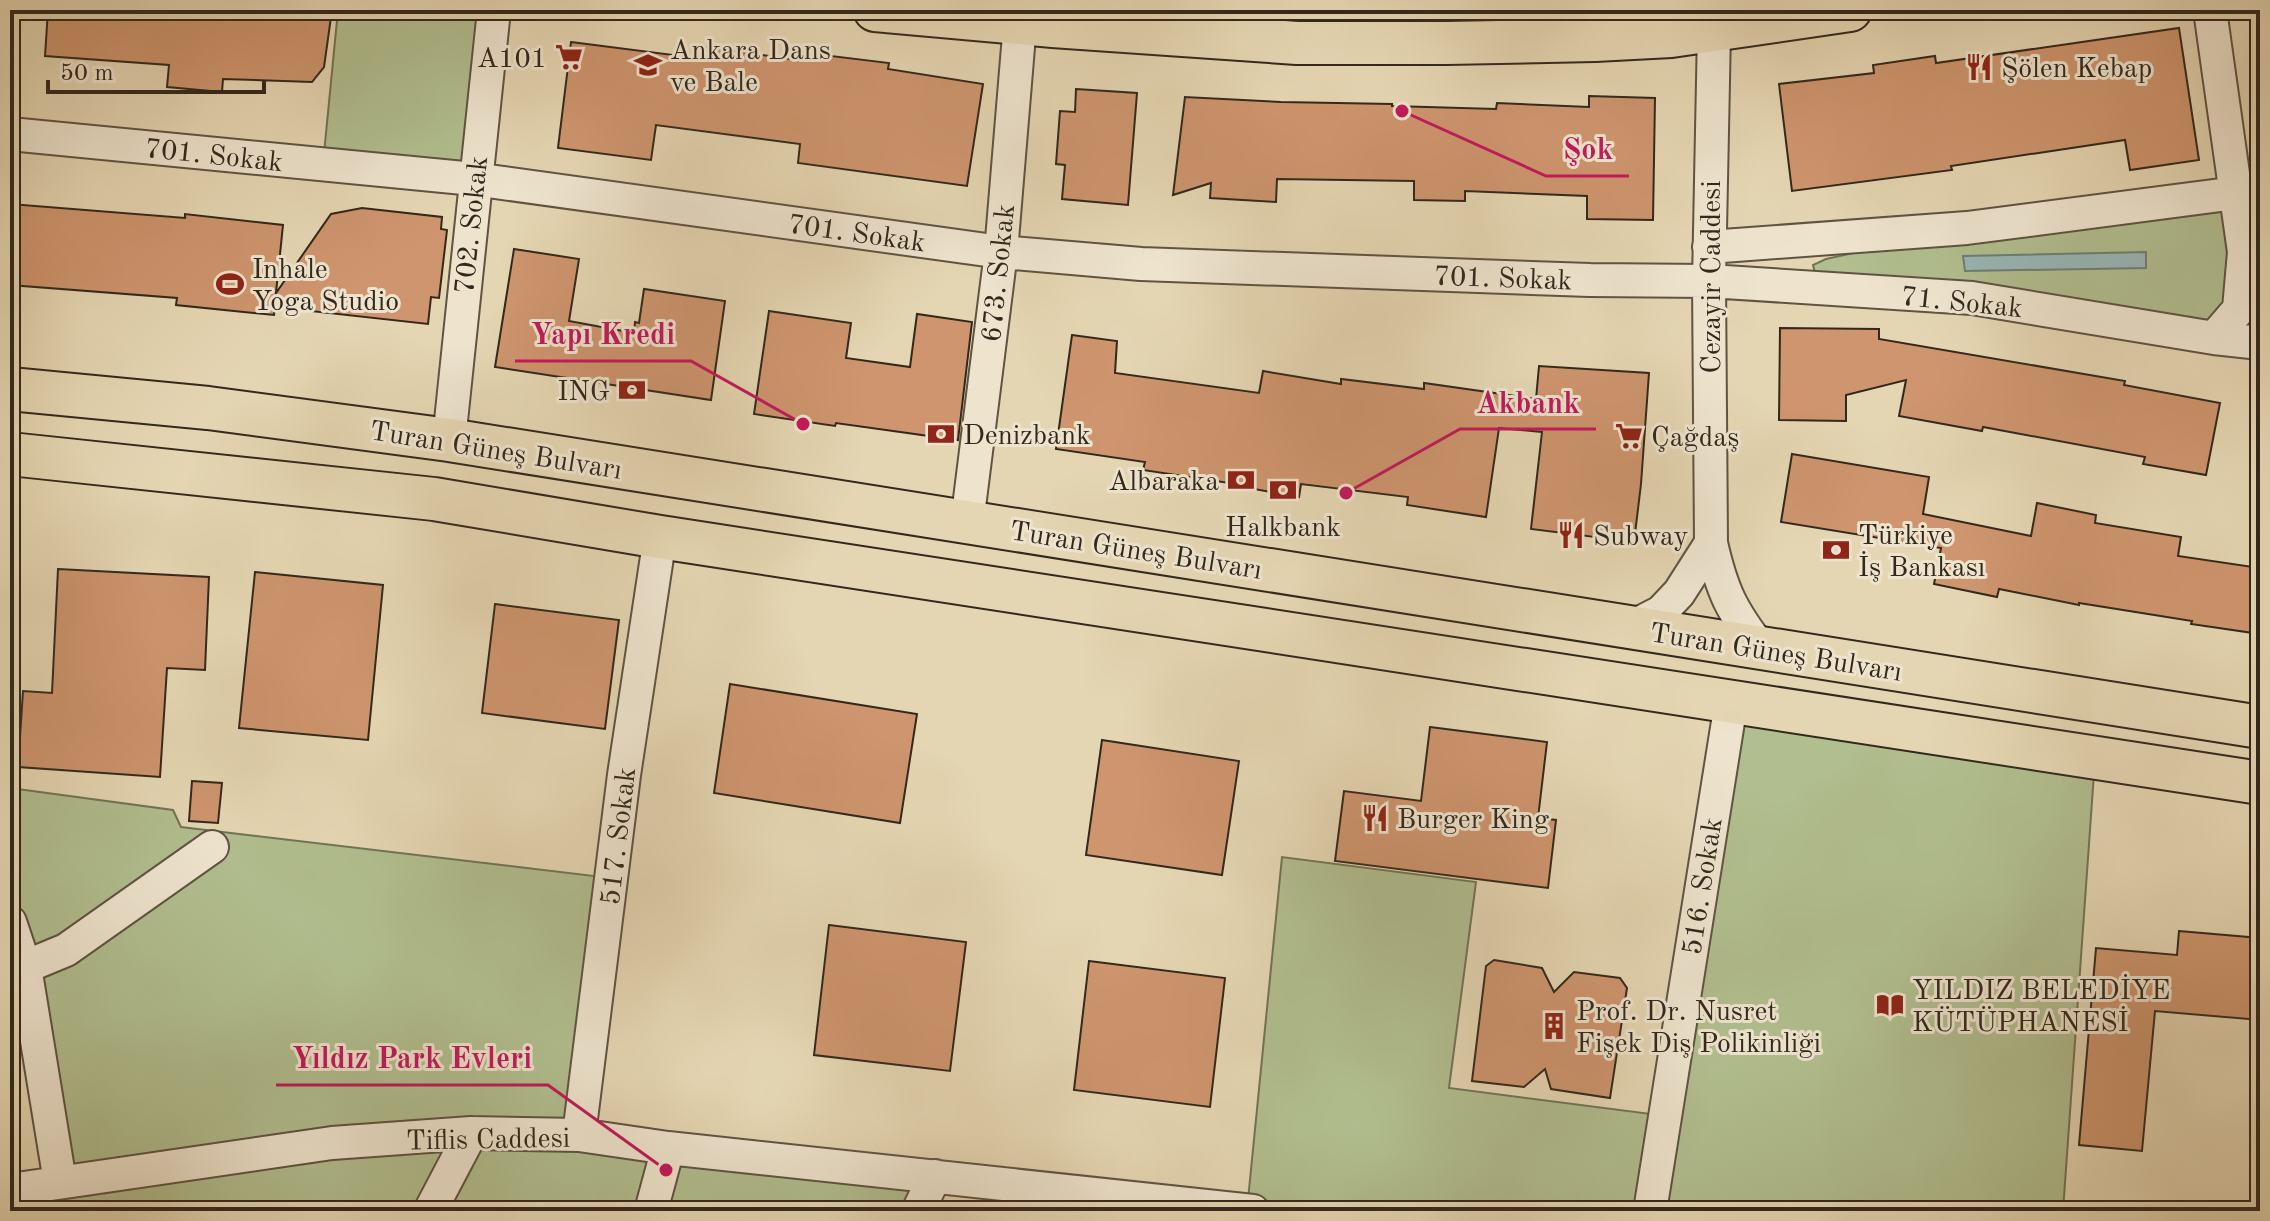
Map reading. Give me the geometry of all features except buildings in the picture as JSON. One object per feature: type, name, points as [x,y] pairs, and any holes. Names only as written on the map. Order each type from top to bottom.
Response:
[{"type":"main road","points":[[875,10],[1042,20],[1297,43],[1595,40],[1712,20],[1850,10]]},
{"type":"main road","name":"Turan Güneş Bulvarı","points":[[10,389],[208,408],[449,440],[2260,727]]},
{"type":"main road","name":"Turan Güneş Bulvarı","points":[[10,454],[434,499],[660,537],[2260,783]]},
{"type":"street","name":"702. Sokak","points":[[449,440],[494,10]]},
{"type":"street","points":[[2210,10],[2244,252],[2239,309],[2214,338]]},
{"type":"street","name":"673. Sokak","points":[[967,523],[1001,252],[1042,20]]},
{"type":"street","name":"Cezayir Caddesi","points":[[1712,20],[1709,247],[1711,543],[1720,581],[1731,608],[1761,649]]},
{"type":"street","name":"701. Sokak","points":[[10,134],[474,179],[1001,252],[1141,264],[1575,280],[1709,281]]},
{"type":"street","points":[[1709,247],[1967,228],[2236,193]]},
{"type":"street","name":"71. Sokak","points":[[1709,281],[1972,298],[2260,343]]},
{"type":"street","name":"517. Sokak","points":[[579,1135],[624,775],[660,537]]},
{"type":"street","points":[[1630,628],[1661,612],[1679,593],[1711,543]]},
{"type":"street","name":"516. Sokak","points":[[1650,1211],[1731,703]]},
{"type":"street","points":[[17,968],[66,950],[212,847]]},
{"type":"street","points":[[10,922],[60,1182]]},
{"type":"street","points":[[430,1211],[471,1133]]},
{"type":"street","name":"Tiflis Caddesi","points":[[10,1190],[332,1143],[471,1133],[579,1135],[668,1148],[1253,1211]]},
{"type":"street","points":[[651,1211],[668,1148]]},
{"type":"street","points":[[918,1211],[935,1176]]},
{"type":"green space","points":[[338,10],[494,10],[474,179],[323,164]]},
{"type":"green space","points":[[2236,193],[2244,246],[2260,244],[2260,343],[1815,273],[1813,265],[1826,259],[1967,228]]},
{"type":"green space","points":[[1731,703],[2095,759],[2063,1211],[1247,1210],[1282,857],[1476,882],[1449,1088],[1666,1116]]},
{"type":"green space","points":[[10,788],[173,810],[181,827],[611,878],[579,1135],[935,1176],[918,1211],[10,1211],[10,1190],[59,1182],[10,969]]},
{"type":"water","points":[[2146,252],[2146,268],[1965,271],[1963,256]]},
{"type":"place","name":"A101","points":[[569,57]]},
{"type":"place","name":"Ankara Dans ve Bale","points":[[648,65]]},
{"type":"place","name":"Şölen Kebap","points":[[1979,67]]},
{"type":"place","name":"Şok","points":[[1402,111]]},
{"type":"place","name":"Inhale Yoga Studio","points":[[230,284]]},
{"type":"place","name":"ING","points":[[632,390]]},
{"type":"place","name":"Yapı Kredi","points":[[803,424]]},
{"type":"place","name":"Denizbank","points":[[941,434]]},
{"type":"place","name":"Çağdaş","points":[[1629,436]]},
{"type":"place","name":"Albaraka","points":[[1241,480]]},
{"type":"place","name":"Halkbank","points":[[1283,490]]},
{"type":"place","name":"Akbank","points":[[1346,493]]},
{"type":"place","name":"Subway","points":[[1571,535]]},
{"type":"place","name":"Türkiye İş Bankası","points":[[1836,550]]},
{"type":"place","name":"Burger King","points":[[1375,818]]},
{"type":"place","name":"YILDIZ BELEDİYE KÜTÜPHANESİ","points":[[1890,1005]]},
{"type":"place","name":"Prof. Dr. Nusret Fişek Diş Polikinliği","points":[[1554,1026]]},
{"type":"place","name":"Yıldız Park Evleri","points":[[666,1170]]}]
